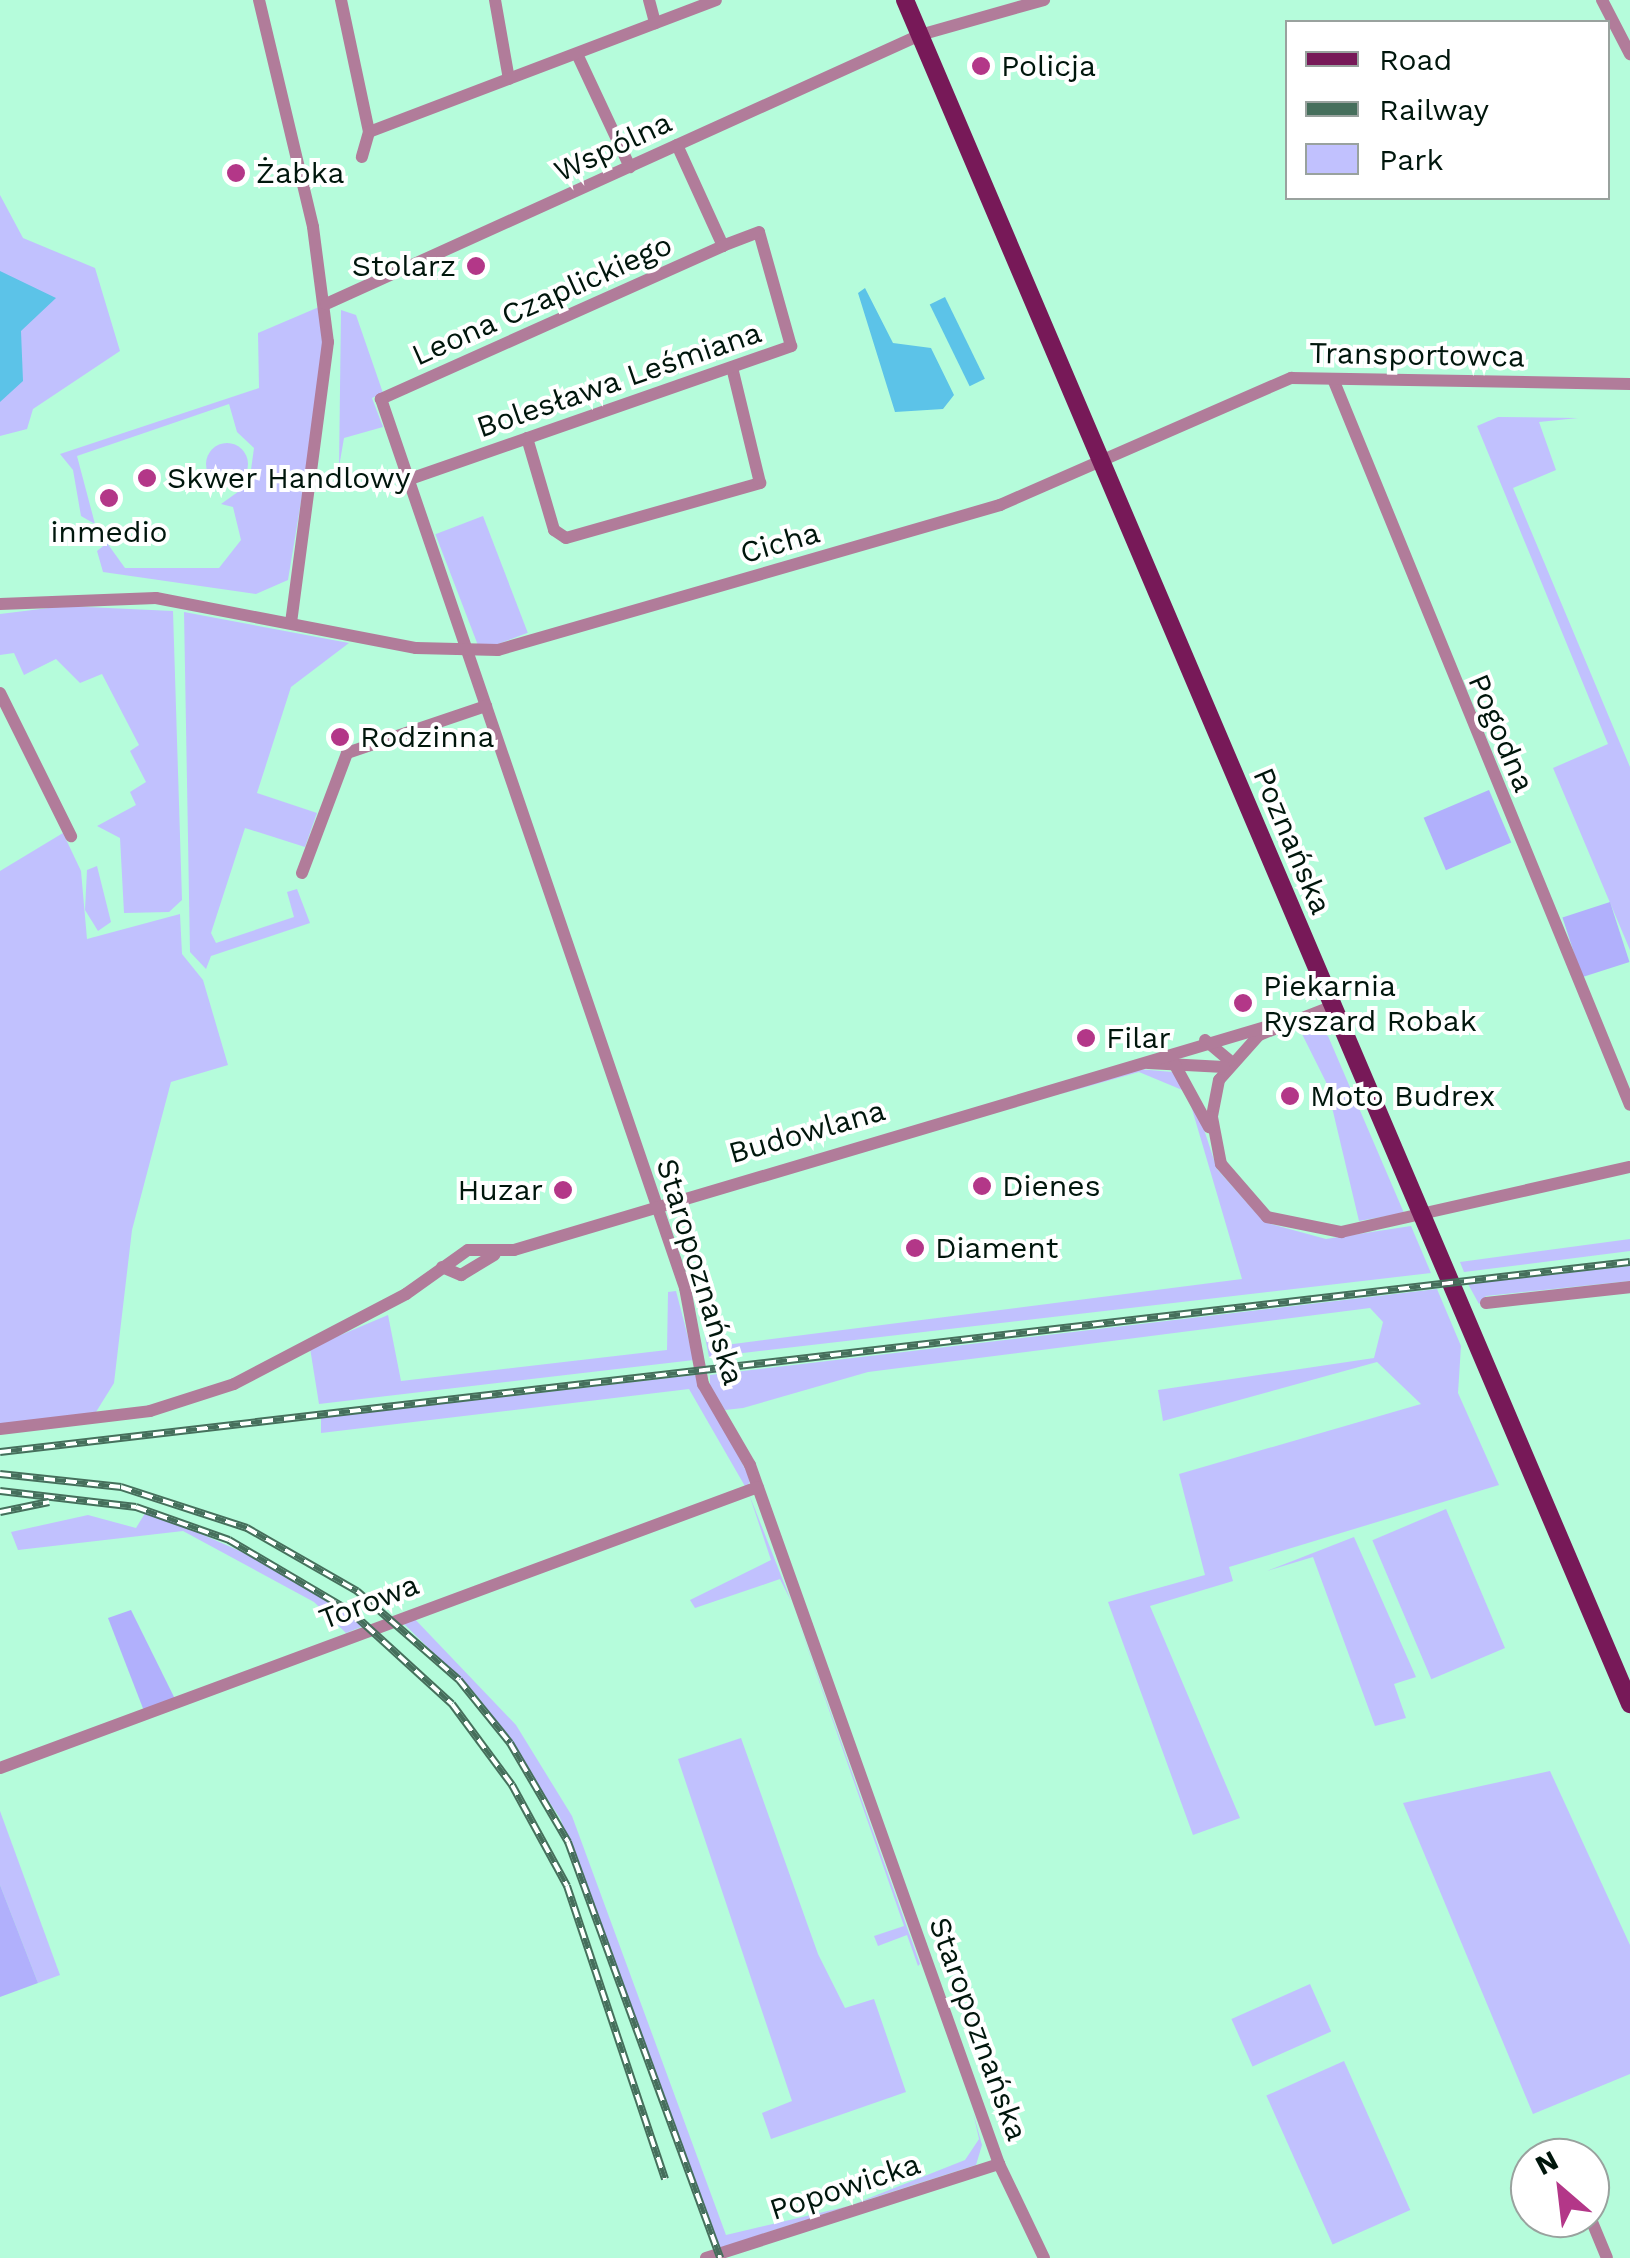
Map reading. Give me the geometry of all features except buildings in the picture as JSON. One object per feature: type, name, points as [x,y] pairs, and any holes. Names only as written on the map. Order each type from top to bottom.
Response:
[{"type":"main road","name":"Poznańska","points":[[905,0],[1630,1704]]},
{"type":"street","points":[[259,0],[326,304],[324,406],[291,622]]},
{"type":"street","points":[[341,0],[368,132],[362,157]]},
{"type":"street","points":[[495,0],[509,79]]},
{"type":"street","points":[[649,0],[655,23]]},
{"type":"street","points":[[368,132],[716,0]]},
{"type":"street","name":"Wspólna","points":[[326,304],[920,35],[1044,0]]},
{"type":"street","points":[[1602,0],[1630,54]]},
{"type":"street","points":[[576,54],[630,167]]},
{"type":"street","points":[[677,145],[723,246]]},
{"type":"street","name":"Leona Czaplickiego","points":[[381,399],[759,232]]},
{"type":"street","name":"Bolesława Leśmiana","points":[[407,480],[791,346],[759,232]]},
{"type":"street","points":[[527,438],[554,530],[566,538],[760,484],[732,368]]},
{"type":"street","name":"Transportowca","points":[[1101,462],[1291,378],[1630,384]]},
{"type":"street","name":"Pogodna","points":[[1333,379],[1630,1105]]},
{"type":"street","name":"Staropoznańska","points":[[381,399],[694,1322],[703,1384],[758,1487],[999,2164],[1044,2258]]},
{"type":"street","name":"Cicha","points":[[467,654],[1000,505],[1101,462]]},
{"type":"street","points":[[0,604],[156,598],[467,654]]},
{"type":"street","points":[[0,693],[71,836]]},
{"type":"street","points":[[302,873],[347,753],[486,706]]},
{"type":"street","points":[[1214,1141],[1227,1063],[1282,1022],[1333,1006]]},
{"type":"street","name":"Budowlana","points":[[442,1267],[460,1275],[494,1255],[654,1202],[1204,1040],[1282,1022]]},
{"type":"street","points":[[1204,1040],[1227,1063]]},
{"type":"street","name":"Budowlana","points":[[1136,1062],[1227,1063]]},
{"type":"street","points":[[1176,1065],[1194,1086],[1214,1141],[1248,1202],[1286,1226],[1323,1232],[1630,1168]]},
{"type":"street","name":"Budowlana","points":[[0,1429],[200,1396],[406,1294],[468,1250],[494,1255]]},
{"type":"street","points":[[1486,1303],[1630,1287]]},
{"type":"street","name":"Torowa","points":[[0,1768],[758,1487]]},
{"type":"street","name":"Popowicka","points":[[706,2258],[999,2164]]},
{"type":"green space","points":[[0,195],[23,238],[95,268],[120,351],[33,409],[27,429],[0,436]]},
{"type":"green space","points":[[319,307],[324,363],[288,580],[256,594],[103,572],[97,551],[107,543],[125,568],[219,568],[241,540],[233,507],[221,504],[249,484],[254,448],[237,432],[229,404],[77,456],[95,524],[81,516],[73,470],[60,454],[259,388],[258,333]]},
{"type":"green space","points":[[341,310],[356,315],[383,393],[372,398],[383,427],[344,438],[339,467]]},
{"type":"green space","points":[[1498,417],[1578,418],[1539,422],[1556,470],[1513,488],[1630,767],[1630,950],[1553,768],[1608,744],[1477,426]]},
{"type":"green space","points":[[227,443],[242,449],[248,464],[242,479],[227,485],[212,479],[206,464],[212,449]]},
{"type":"green space","points":[[483,516],[528,633],[480,651],[435,534]]},
{"type":"green space","points":[[65,606],[173,611],[182,900],[169,912],[124,913],[120,838],[97,826],[136,805],[130,792],[146,782],[130,751],[139,745],[102,674],[80,683],[56,659],[24,675],[14,653],[0,655],[0,614]]},
{"type":"green space","points":[[184,612],[349,643],[291,687],[257,793],[317,813],[305,847],[245,828],[211,933],[216,943],[294,917],[287,892],[297,889],[310,923],[211,956],[206,969],[190,952]]},
{"type":"green space","points":[[63,833],[81,871],[87,939],[180,914],[182,954],[203,980],[228,1065],[171,1082],[132,1230],[114,1383],[96,1412],[0,1424],[0,871]]},
{"type":"green space","points":[[97,866],[111,922],[98,931],[85,910],[87,870]]},
{"type":"green space","points":[[1315,1028],[1328,1036],[1404,1213],[1359,1221],[1326,1082],[1301,1032]]},
{"type":"green space","points":[[1138,1069],[1172,1072],[1191,1090],[1217,1169],[1264,1222],[1326,1239],[1411,1226],[1431,1273],[709,1357],[705,1337],[713,1334],[718,1346],[1242,1279],[1187,1092],[1139,1072],[1061,1094]]},
{"type":"green space","points":[[1630,1239],[1630,1251],[1464,1272],[1460,1262]]},
{"type":"green space","points":[[1630,1266],[1630,1281],[1486,1296],[1479,1304],[1468,1284]]},
{"type":"green space","points":[[1437,1289],[1461,1346],[1458,1393],[1499,1485],[1229,1567],[1233,1581],[1150,1606],[1240,1818],[1193,1835],[1108,1602],[1205,1575],[1179,1474],[1421,1404],[1377,1362],[1163,1421],[1158,1390],[1374,1358],[1383,1322],[1370,1308],[868,1372],[743,1408],[725,1410],[710,1386],[710,1375]]},
{"type":"green space","points":[[676,1291],[694,1360],[319,1404],[310,1348],[388,1315],[401,1381],[667,1350],[668,1292]]},
{"type":"green space","points":[[695,1375],[751,1480],[746,1488],[689,1389],[321,1433],[321,1418]]},
{"type":"green space","points":[[749,1494],[791,1601],[780,1579],[695,1608],[690,1600],[771,1560]]},
{"type":"green space","points":[[1446,1509],[1505,1648],[1431,1679],[1372,1540]]},
{"type":"green space","points":[[147,1510],[276,1567],[366,1625],[346,1633],[314,1602],[183,1531],[18,1550],[11,1532],[88,1515],[136,1528]]},
{"type":"green space","points":[[1354,1537],[1416,1677],[1394,1684],[1406,1718],[1375,1726],[1313,1557],[1267,1571]]},
{"type":"green space","points":[[795,1612],[918,1966],[907,1935],[878,1946],[874,1936],[904,1926]]},
{"type":"green space","points":[[410,1614],[516,1725],[572,1816],[726,2235],[849,2206],[719,2248],[560,1818],[478,1697],[398,1618]]},
{"type":"green space","points":[[741,1738],[818,1954],[845,2008],[874,1999],[906,2092],[771,2139],[762,2113],[792,2101],[678,1759]]},
{"type":"green space","points":[[1550,1771],[1630,1945],[1630,2074],[1533,2114],[1403,1803]]},
{"type":"green space","points":[[0,1811],[60,1975],[38,1983],[0,1885]]},
{"type":"green space","points":[[1310,1984],[1331,2032],[1253,2066],[1231,2019]]},
{"type":"green space","points":[[1344,2061],[1410,2210],[1333,2244],[1266,2096]]},
{"type":"green space","points":[[973,2112],[982,2145],[976,2165],[854,2204],[965,2160],[979,2139]]},
{"type":"shaded area","points":[[0,271],[56,298],[21,331],[23,381],[0,402]]},
{"type":"shaded area","points":[[865,288],[893,343],[931,348],[954,395],[943,409],[895,412],[858,293]]},
{"type":"shaded area","points":[[945,297],[985,379],[970,386],[930,304]]},
{"type":"shaded area","points":[[1489,790],[1511,842],[1446,870],[1424,818]]},
{"type":"shaded area","points":[[1610,902],[1629,962],[1582,977],[1562,917]]},
{"type":"shaded area","points":[[131,1610],[176,1701],[144,1711],[108,1618]]},
{"type":"shaded area","points":[[0,1885],[38,1983],[0,1997]]},
{"type":"railway","points":[[0,1452],[1630,1262]]},
{"type":"railway","points":[[0,1474],[121,1487],[247,1528],[357,1591],[459,1680],[510,1743],[568,1842],[720,2258]]},
{"type":"railway","points":[[0,1491],[136,1507],[229,1540],[350,1611],[452,1704],[512,1785],[567,1886],[665,2179]]},
{"type":"railway","points":[[0,1512],[49,1502]]},
{"type":"place","name":"Policja","points":[[981,66]]},
{"type":"place","name":"Żabka","points":[[236,173]]},
{"type":"place","name":"Stolarz","points":[[476,266]]},
{"type":"place","name":"Skwer Handlowy","points":[[147,478]]},
{"type":"place","name":"inmedio","points":[[109,498]]},
{"type":"place","name":"Rodzinna","points":[[340,737]]},
{"type":"place","name":"Piekarnia Ryszard Robak","points":[[1243,1003]]},
{"type":"place","name":"Filar","points":[[1086,1038]]},
{"type":"place","name":"Moto Budrex","points":[[1290,1096]]},
{"type":"place","name":"Dienes","points":[[982,1186]]},
{"type":"place","name":"Huzar","points":[[563,1190]]},
{"type":"place","name":"Diament","points":[[915,1248]]}]
